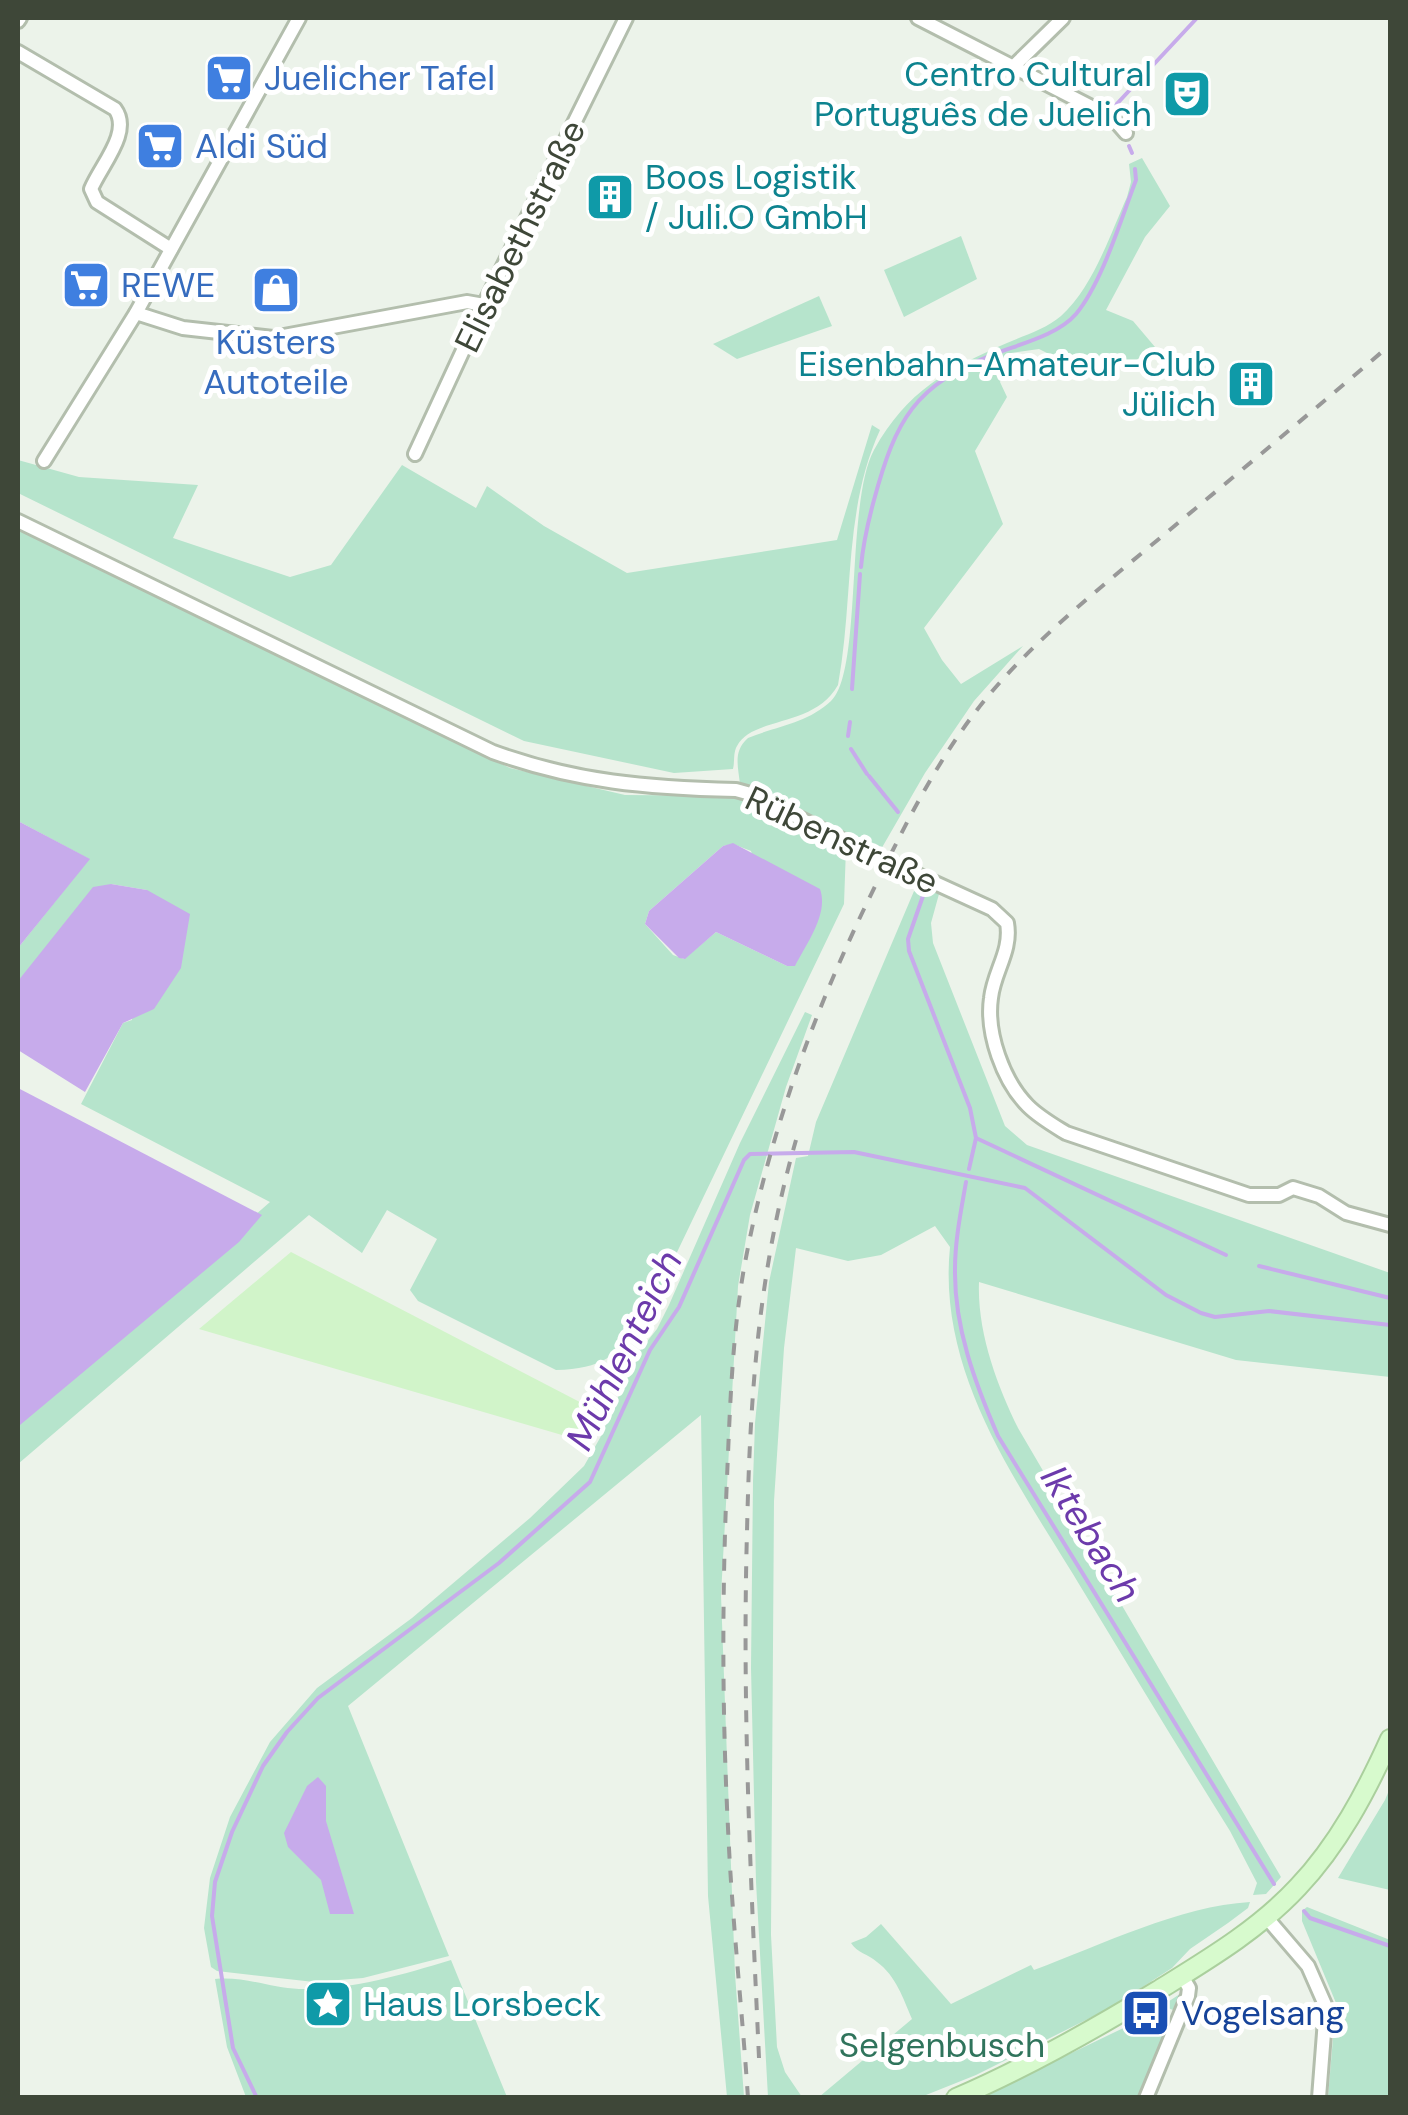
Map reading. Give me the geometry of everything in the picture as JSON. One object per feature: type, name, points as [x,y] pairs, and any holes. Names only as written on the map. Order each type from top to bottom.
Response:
[{"type":"main road","points":[[956,2098],[1047,2054],[1182,1976],[1266,1916],[1298,1887],[1335,1841],[1390,1739]]},
{"type":"street","points":[[44,461],[136,312],[299,18]]},
{"type":"street","name":"Elisabethstraße","points":[[415,454],[626,18]]},
{"type":"street","points":[[918,18],[1113,118],[1126,133]]},
{"type":"street","points":[[1015,65],[1063,18]]},
{"type":"street","points":[[18,52],[115,109],[122,118],[122,131],[91,189],[97,202],[172,248]]},
{"type":"street","points":[[136,312],[183,328],[274,338],[468,302],[484,305]]},
{"type":"street","name":"Rübenstraße","points":[[18,521],[493,752],[552,772],[610,783],[736,790],[754,795],[870,854],[992,908],[1008,923],[1009,940],[991,996],[993,1039],[1014,1087],[1036,1113],[1066,1133],[1236,1191],[1279,1195],[1293,1188],[1318,1196],[1346,1213],[1390,1225]]},
{"type":"street","points":[[1266,1916],[1308,1966],[1326,2006],[1319,2098]]},
{"type":"street","points":[[1146,2098],[1188,1996],[1189,1988],[1182,1976]]},
{"type":"green space","points":[[1142,158],[1170,206],[1145,237],[1106,310],[1133,321],[1155,347],[1128,366],[1061,360],[1039,349],[1011,353],[1000,382],[1007,397],[975,451],[1003,524],[924,628],[961,684],[1023,646],[974,701],[925,773],[880,851],[740,784],[738,754],[748,738],[812,714],[831,701],[841,684],[851,623],[860,508],[874,450],[900,412],[930,384],[1061,316],[1100,260],[1127,197],[1131,182],[1129,164]]},
{"type":"green space","points":[[961,236],[977,279],[904,317],[884,270]]},
{"type":"green space","points":[[819,296],[832,326],[737,359],[713,344]]},
{"type":"green space","points":[[872,425],[880,430],[860,492],[838,685],[814,708],[745,737],[736,749],[733,769],[674,773],[524,741],[18,493],[18,460],[79,477],[198,485],[173,538],[290,577],[331,565],[402,465],[476,508],[487,486],[544,526],[627,573],[837,540]]},
{"type":"green space","points":[[18,528],[510,768],[625,795],[747,796],[846,848],[844,904],[644,1321],[616,1352],[585,1367],[556,1370],[418,1301],[410,1290],[437,1239],[387,1210],[362,1253],[309,1215],[18,1464],[18,1422],[270,1202],[81,1104],[123,1023],[132,1020],[147,890],[111,884],[18,981],[18,948],[89,859],[18,821]],"holes":[[[733,844],[751,851],[787,966],[716,932],[684,959],[673,955],[645,924],[649,911],[723,846]]]},
{"type":"green space","points":[[917,884],[939,894],[931,923],[933,943],[1005,1126],[1027,1145],[1390,1273],[1390,1377],[1236,1360],[979,1282],[981,1320],[990,1358],[1018,1428],[1281,1877],[1266,1894],[1253,1895],[1257,1883],[1230,1831],[1009,1469],[988,1427],[956,1340],[949,1294],[950,1247],[935,1226],[881,1255],[848,1261],[796,1248],[784,1348],[774,1501],[771,1935],[777,2047],[785,2072],[802,2097],[768,2097],[756,1882],[751,1668],[755,1423],[769,1282],[796,1158],[808,1156],[816,1122]]},
{"type":"green space","points":[[805,1012],[812,1015],[786,1087],[750,1215],[738,1286],[721,1595],[735,1974],[744,2097],[727,2097],[708,1896],[701,1415],[348,1706],[449,1956],[363,1978],[314,1982],[217,1971],[211,1967],[204,1928],[210,1878],[230,1817],[270,1742],[317,1688],[412,1618],[530,1518],[584,1466],[637,1354],[657,1329],[669,1305],[740,1143]]},
{"type":"green space","points":[[1390,1788],[1390,1890],[1338,1878],[1385,1800]]},
{"type":"green space","name":"Selgenbusch","points":[[1250,1902],[1248,1908],[1190,1949],[1172,1968],[1110,2008],[976,2075],[921,2097],[819,2097],[912,2019],[889,1974],[851,1943],[881,1924],[951,2004],[1031,1965],[1034,1970],[1196,1911]]},
{"type":"green space","points":[[1307,1907],[1390,1940],[1390,2097],[1328,2097],[1336,2003],[1302,1921],[1302,1911]]},
{"type":"green space","points":[[451,1960],[507,2097],[246,2097],[227,2047],[215,1979],[319,1989],[376,1980]]},
{"type":"green space","name":"Selgenbusch","points":[[1180,1994],[1176,2011],[1165,2007],[1154,2029],[1165,2035],[1139,2097],[978,2098],[1140,2020]]},
{"type":"sand","points":[[291,1252],[599,1412],[586,1442],[199,1329]]},
{"type":"shaded area","points":[[18,821],[90,859],[18,948]]},
{"type":"shaded area","points":[[733,843],[820,889],[819,919],[795,966],[787,966],[716,932],[685,959],[679,958],[645,924],[649,911],[723,846]]},
{"type":"shaded area","points":[[111,884],[147,890],[190,914],[181,968],[154,1009],[123,1023],[85,1092],[18,1050],[18,981],[93,887]]},
{"type":"shaded area","points":[[18,1088],[262,1215],[239,1242],[20,1425]]},
{"type":"shaded area","points":[[318,1777],[326,1786],[326,1821],[354,1914],[330,1914],[321,1880],[288,1847],[284,1833],[307,1786]]},
{"type":"waterway","name":"Iktebach","points":[[1116,114],[1113,108],[1197,18]]},
{"type":"waterway","name":"Iktebach","points":[[1129,146],[1132,153]]},
{"type":"waterway","name":"Iktebach","points":[[861,567],[882,472],[912,409],[927,393],[967,366],[1049,333],[1076,314],[1110,250],[1136,180],[1135,169]]},
{"type":"waterway","name":"Iktebach","points":[[852,689],[860,574]]},
{"type":"waterway","name":"Iktebach","points":[[848,736],[850,722]]},
{"type":"waterway","name":"Iktebach","points":[[851,749],[867,774]]},
{"type":"waterway","name":"Iktebach","points":[[869,776],[898,812]]},
{"type":"waterway","name":"Iktebach","points":[[924,893],[908,939],[909,951],[970,1108],[976,1138],[969,1169]]},
{"type":"waterway","points":[[976,1138],[1226,1255]]},
{"type":"waterway","name":"Mühlenteich","points":[[257,2098],[233,2048],[212,1916],[215,1882],[232,1832],[263,1766],[318,1698],[499,1563],[590,1482],[650,1350],[679,1307],[750,1154],[854,1152],[1025,1188],[1166,1295],[1201,1313],[1215,1317],[1269,1311],[1390,1325]]},
{"type":"waterway","name":"Iktebach","points":[[966,1182],[955,1258],[958,1312],[974,1375],[998,1436],[1274,1884]]},
{"type":"waterway","points":[[1259,1266],[1390,1298]]},
{"type":"waterway","name":"Iktebach","points":[[1304,1911],[1310,1918],[1390,1946]]},
{"type":"railway","points":[[748,2098],[730,1862],[723,1653],[734,1346],[744,1268],[765,1175],[808,1040],[844,952],[904,828],[933,775],[984,701],[1068,615],[1390,345]]},
{"type":"railway","points":[[759,2058],[746,1729],[748,1482],[758,1334],[773,1238],[796,1140]]},
{"type":"place","name":"Juelicher Tafel","points":[[229,78]]},
{"type":"place","name":"Centro Cultural Português de Juelich","points":[[1187,94]]},
{"type":"place","name":"Aldi Süd","points":[[160,146]]},
{"type":"place","name":"Boos Logistik / Juli.O GmbH","points":[[610,197]]},
{"type":"place","name":"REWE","points":[[86,285]]},
{"type":"place","name":"Küsters Autoteile","points":[[276,290]]},
{"type":"place","name":"Eisenbahn-Amateur-Club Jülich","points":[[1251,384]]},
{"type":"place","name":"Haus Lorsbeck","points":[[328,2004]]},
{"type":"place","name":"Vogelsang","points":[[1146,2013]]}]
